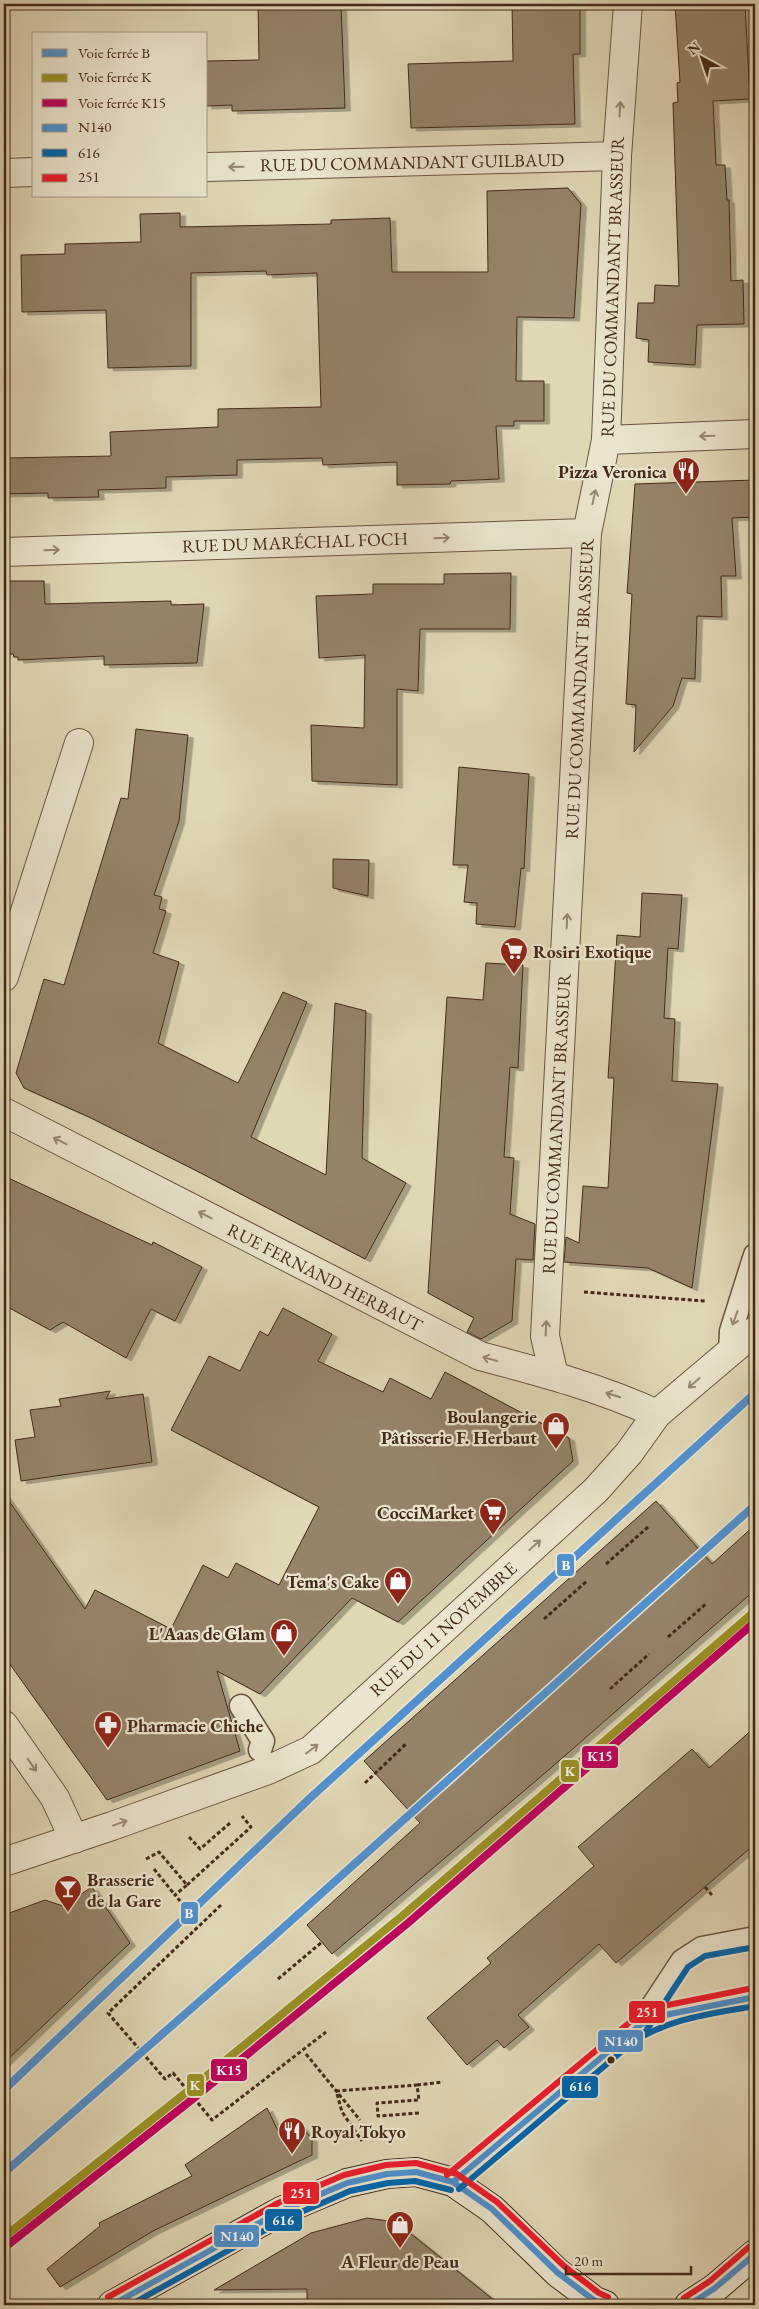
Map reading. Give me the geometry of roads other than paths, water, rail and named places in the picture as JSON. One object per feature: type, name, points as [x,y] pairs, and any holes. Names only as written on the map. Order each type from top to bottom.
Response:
[{"type":"street","name":"RUE DU COMMANDANT BRASSEUR","points":[[554,1376],[545,1336],[587,533],[606,440],[617,156],[628,4]]},
{"type":"street","name":"RUE DU COMMANDANT GUILBAUD","points":[[208,168],[617,156]]},
{"type":"street","points":[[4,173],[32,172]]},
{"type":"street","points":[[606,440],[755,434]]},
{"type":"street","name":"RUE DU MARÉCHAL FOCH","points":[[4,552],[587,533]]},
{"type":"street","points":[[4,977],[79,743]]},
{"type":"street","name":"RUE FERNAND HERBAUT","points":[[4,1112],[480,1356],[554,1376],[627,1400],[658,1414]]},
{"type":"street","name":"RUE DU 11 NOVEMBRE","points":[[4,1862],[268,1770],[311,1750],[596,1490],[629,1453],[658,1414],[755,1331]]},
{"type":"street","points":[[4,1725],[55,1798],[74,1839]]},
{"type":"street","points":[[112,2305],[282,2212],[347,2183],[387,2174],[416,2172],[453,2182],[492,2210],[558,2274],[595,2301],[605,2305]]},
{"type":"street","points":[[689,2305],[715,2288],[755,2254]]},
{"type":"lane","points":[[730,1352],[731,1331],[755,1255]]},
{"type":"lane","points":[[241,1706],[263,1741],[260,1750]]},
{"type":"lane","points":[[640,2025],[682,1961],[702,1948],[755,1938]]},
{"type":"lane","points":[[453,2182],[640,2025],[660,2016],[755,1997]]},
{"type":"rail line","name":"B","points":[[4,2090],[309,1799],[755,1393]]},
{"type":"rail line","name":"B","points":[[4,2173],[274,1936],[755,1505]]},
{"type":"rail line","name":"K","points":[[4,2237],[188,2091],[402,1916],[755,1611]]},
{"type":"rail line","name":"K15","points":[[9,2244],[194,2098],[408,1923],[755,1622]]},
{"type":"place","name":"Pizza Veronica","points":[[686,495]]},
{"type":"place","name":"Rosiri Exotique","points":[[514,975]]},
{"type":"place","name":"Boulangerie Pâtisserie F. Herbaut","points":[[556,1450]]},
{"type":"place","name":"CocciMarket","points":[[493,1536]]},
{"type":"place","name":"Tema's Cake","points":[[398,1605]]},
{"type":"place","name":"L'Aaas de Glam","points":[[284,1657]]},
{"type":"place","name":"Pharmacie Chiche","points":[[108,1749]]},
{"type":"place","name":"Brasserie de la Gare","points":[[68,1913]]},
{"type":"place","name":"Royal Tokyo","points":[[292,2155]]},
{"type":"place","name":"A Fleur de Peau","points":[[400,2249]]}]
